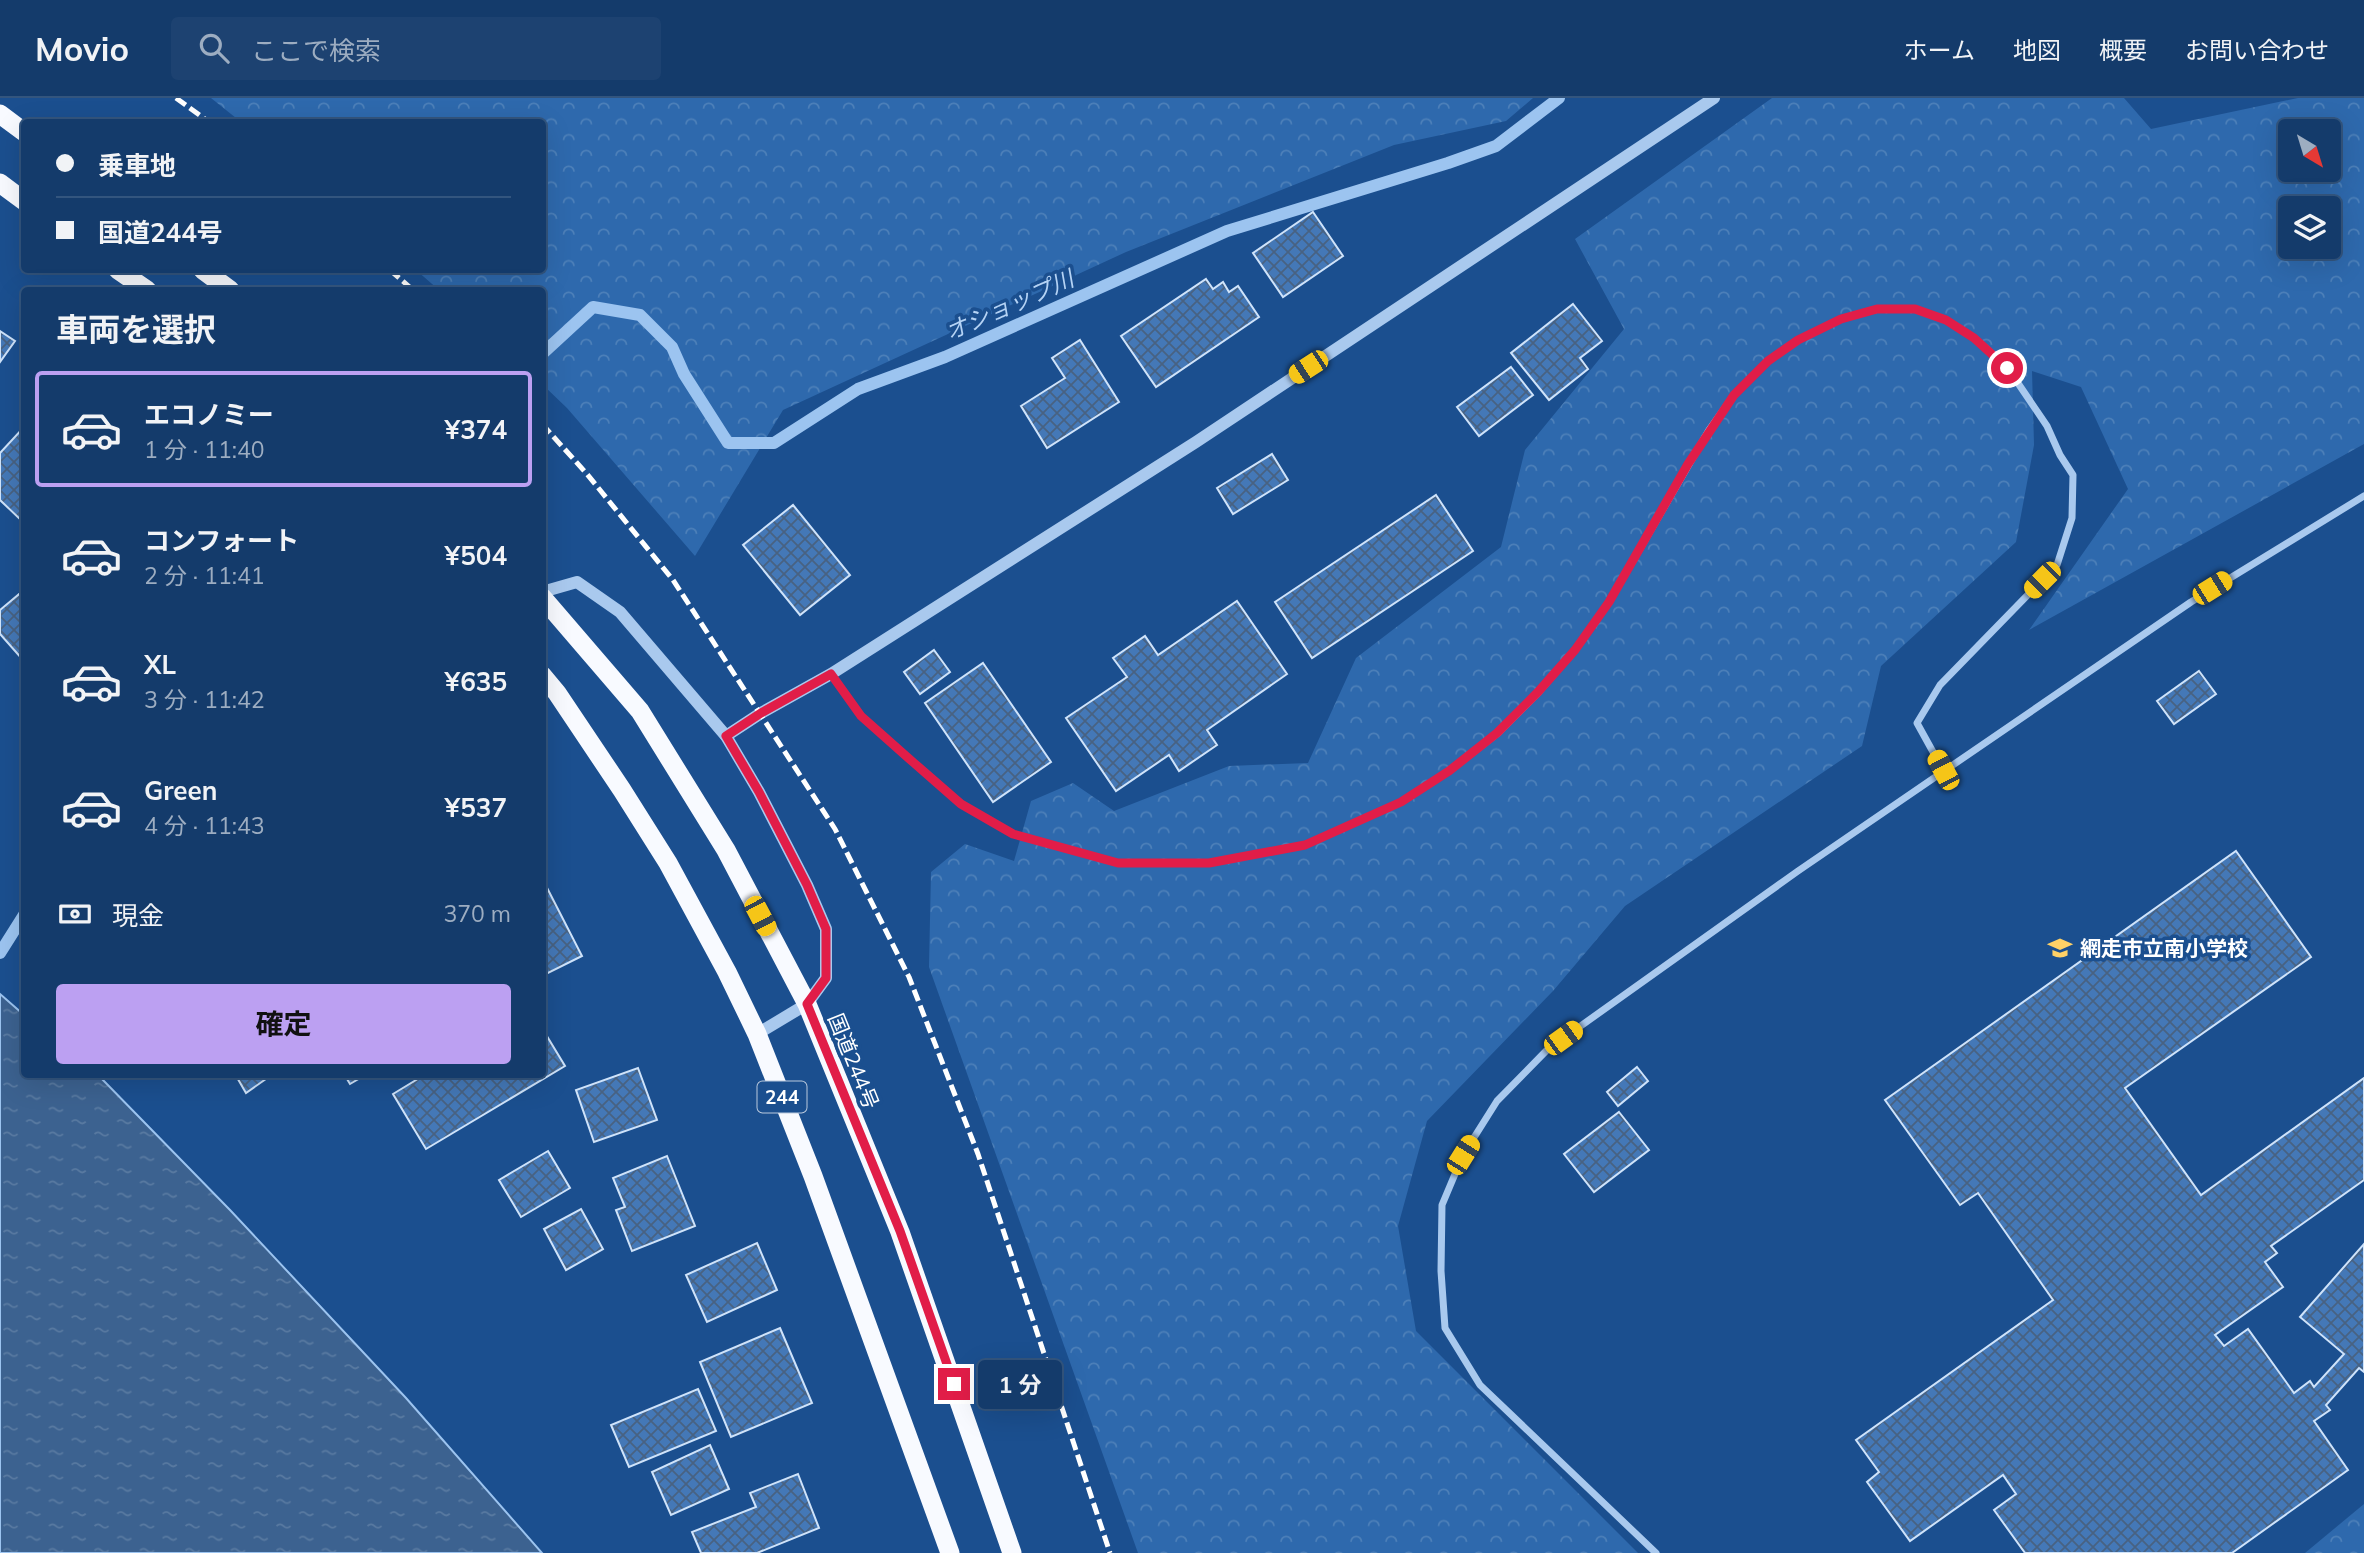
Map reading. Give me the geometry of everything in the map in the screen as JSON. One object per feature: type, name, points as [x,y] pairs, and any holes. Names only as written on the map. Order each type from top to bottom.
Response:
[{"type":"highway","points":[[0,114],[21,130]]},
{"type":"highway","points":[[0,183],[21,199]]},
{"type":"highway","points":[[122,273],[143,287]]},
{"type":"highway","points":[[207,273],[226,287]]},
{"type":"highway","name":"国道244号","points":[[546,600],[640,711],[726,850],[807,1004],[900,1231],[1012,1553]]},
{"type":"highway","name":"244","points":[[546,681],[622,790],[668,863],[757,1034],[813,1176],[950,1553]]},
{"type":"street","points":[[726,736],[831,674],[1207,434],[1714,98]]},
{"type":"street","points":[[831,674],[861,716],[914,763],[961,804],[1013,834],[1118,863],[1209,863],[1305,845],[1401,802],[1449,771],[1497,733],[1538,692],[1575,650],[1609,602],[1709,429],[1734,395],[1768,361],[1798,340],[1841,319],[1877,309],[1915,309],[1946,320],[1974,338],[2007,368],[2047,426],[2060,455],[2073,475],[2072,518],[2057,565],[1940,685],[1917,723],[1943,770]]},
{"type":"street","points":[[1656,1553],[1480,1385],[1445,1328],[1441,1271],[1442,1205],[1463,1155],[1497,1101],[1547,1050],[1943,770],[2190,602],[2364,496]]},
{"type":"street","points":[[546,594],[577,582],[620,611],[726,736],[759,792],[807,885],[826,929],[826,978],[807,1004],[757,1034]]},
{"type":"green space","points":[[211,98],[1533,98],[1506,121],[1394,145],[1126,252],[783,410],[695,556],[567,408],[546,388],[546,287],[436,287],[419,273],[546,273],[546,119],[237,119]]},
{"type":"green space","points":[[1772,98],[2124,98],[2151,129],[2298,98],[2364,98],[2364,444],[2029,630],[2128,489],[2081,387],[2032,371],[2034,445],[2016,542],[1881,666],[1862,746],[1625,906],[1553,991],[1427,1121],[1398,1226],[1416,1331],[1638,1553],[1138,1553],[929,967],[931,872],[965,844],[1014,861],[1031,801],[1073,783],[1114,811],[1229,766],[1308,763],[1356,658],[1501,547],[1525,450],[1624,329],[1575,239]]},
{"type":"green space","points":[[2364,1504],[2364,1553],[2305,1553]]},
{"type":"water","points":[[0,994],[21,1012],[21,1078],[101,1078],[230,1210],[406,1398],[542,1553],[0,1553]]},
{"type":"building","points":[[1313,212],[1343,256],[1283,297],[1253,253]]},
{"type":"building","points":[[1206,279],[1213,289],[1223,282],[1229,292],[1238,286],[1259,317],[1156,387],[1121,336]]},
{"type":"building","points":[[1573,304],[1602,341],[1580,358],[1588,369],[1549,400],[1511,353]]},
{"type":"building","points":[[0,331],[15,341],[0,362]]},
{"type":"building","points":[[1080,340],[1119,402],[1047,448],[1021,406],[1065,378],[1052,358]]},
{"type":"building","points":[[1511,367],[1533,395],[1479,436],[1457,407]]},
{"type":"building","points":[[21,430],[21,520],[0,500],[0,453]]},
{"type":"building","points":[[1272,454],[1288,480],[1233,514],[1217,488]]},
{"type":"building","points":[[1436,495],[1473,551],[1312,658],[1275,602]]},
{"type":"building","points":[[793,505],[850,575],[800,615],[743,545]]},
{"type":"building","points":[[21,592],[21,658],[0,634],[0,610]]},
{"type":"building","points":[[1237,601],[1287,674],[1207,730],[1217,745],[1179,771],[1169,755],[1116,791],[1066,718],[1127,677],[1113,658],[1145,636],[1158,655]]},
{"type":"building","points":[[934,650],[950,672],[920,694],[904,672]]},
{"type":"building","points":[[983,663],[1051,762],[993,802],[925,703]]},
{"type":"building","points":[[2199,671],[2216,694],[2174,724],[2157,701]]},
{"type":"building","points":[[2236,851],[2311,957],[2125,1088],[2201,1195],[2364,1078],[2364,1180],[2271,1246],[2277,1253],[2265,1262],[2283,1287],[2215,1335],[2224,1346],[2248,1329],[2294,1393],[2310,1381],[2314,1387],[2344,1354],[2300,1317],[2364,1244],[2364,1372],[2359,1368],[2326,1405],[2330,1410],[2314,1421],[2348,1470],[2232,1553],[2025,1553],[1994,1510],[2016,1494],[2003,1475],[1910,1541],[1867,1482],[1879,1472],[1856,1440],[2053,1300],[1978,1193],[1960,1205],[1885,1100]]},
{"type":"building","points":[[546,886],[582,956],[546,974]]},
{"type":"building","points":[[546,1035],[565,1066],[546,1077]]},
{"type":"building","points":[[1637,1067],[1648,1081],[1618,1106],[1607,1092]]},
{"type":"building","points":[[638,1068],[657,1120],[594,1142],[576,1090]]},
{"type":"building","points":[[237,1078],[267,1078],[246,1093]]},
{"type":"building","points":[[346,1078],[360,1078],[350,1084]]},
{"type":"building","points":[[419,1078],[545,1078],[426,1149],[393,1094]]},
{"type":"building","points":[[1619,1112],[1649,1150],[1594,1192],[1564,1154]]},
{"type":"building","points":[[548,1151],[570,1188],[521,1217],[499,1180]]},
{"type":"building","points":[[667,1156],[695,1226],[632,1251],[616,1210],[625,1207],[613,1178]]},
{"type":"building","points":[[581,1209],[603,1249],[566,1270],[544,1229]]},
{"type":"building","points":[[757,1243],[777,1290],[707,1322],[686,1275]]},
{"type":"building","points":[[780,1328],[812,1403],[731,1437],[700,1362]]},
{"type":"building","points":[[698,1389],[716,1431],[629,1467],[611,1425]]},
{"type":"building","points":[[710,1445],[729,1489],[671,1515],[652,1472]]},
{"type":"building","points":[[798,1474],[819,1528],[757,1553],[701,1553],[692,1532],[756,1507],[750,1493]]},
{"type":"waterway","name":"オショップ川","points":[[546,350],[593,307],[640,315],[672,347],[684,374],[728,443],[774,443],[858,389],[945,357],[1227,231],[1496,146],[1559,98]]},
{"type":"waterway","name":"オショップ川","points":[[0,953],[21,920]]},
{"type":"railway","points":[[176,98],[205,119]]},
{"type":"railway","points":[[393,273],[410,287]]},
{"type":"railway","points":[[546,428],[587,474],[673,580],[835,829],[909,977],[978,1154],[1110,1553]]},
{"type":"place","name":"網走市立南小学校","points":[[2060,948]]},
{"type":"route","points":[[954,1384],[900,1231],[807,1004],[826,978],[826,929],[807,885],[759,792],[726,736],[831,674],[861,716],[914,763],[961,804],[1013,834],[1118,863],[1209,863],[1305,845],[1401,802],[1449,771],[1497,733],[1538,692],[1575,650],[1609,602],[1709,429],[1734,395],[1768,361],[1798,340],[1841,319],[1877,309],[1915,309],[1946,320],[1974,338],[2007,368]]}]
